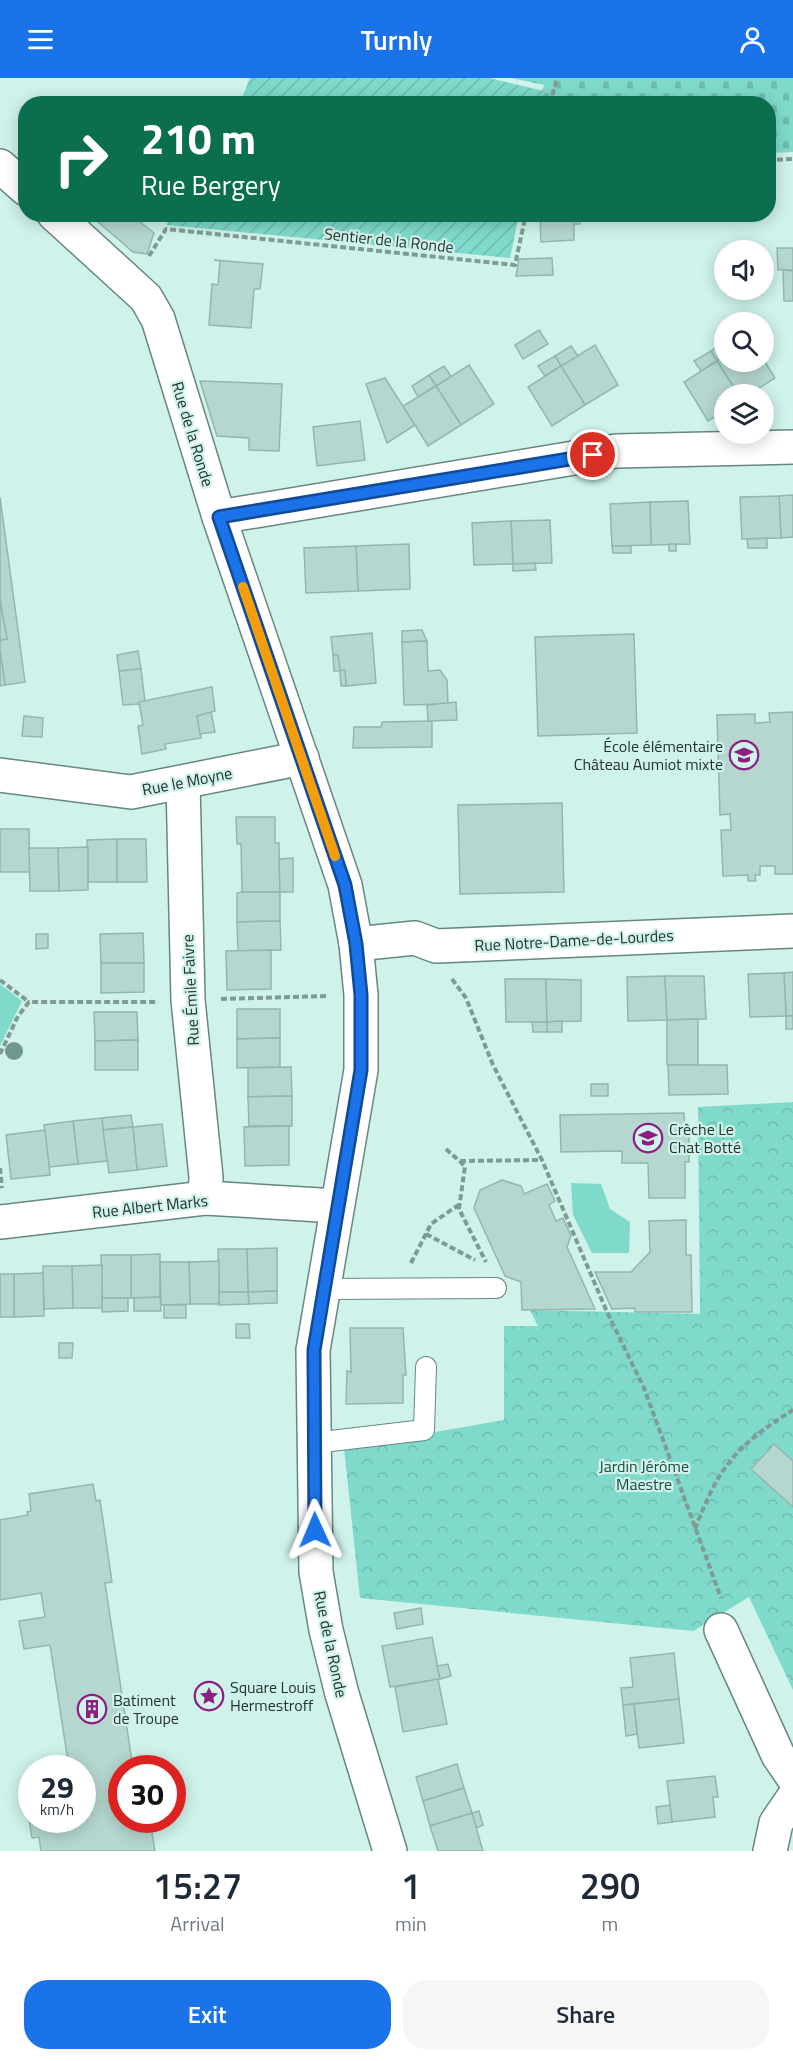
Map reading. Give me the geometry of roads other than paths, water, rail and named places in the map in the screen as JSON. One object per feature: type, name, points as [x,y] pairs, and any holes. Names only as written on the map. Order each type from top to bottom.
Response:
[{"type":"street","points":[[0,166],[18,182]]},
{"type":"street","name":"Rue de la Ronde","points":[[63,222],[146,298],[158,319],[219,517],[345,885],[356,944],[361,995],[361,1070],[314,1350],[316,1572],[326,1630],[342,1694],[390,1851]]},
{"type":"street","points":[[219,517],[616,451],[793,447]]},
{"type":"street","name":"Rue le Moyne","points":[[0,775],[131,792],[302,758]]},
{"type":"street","name":"Rue Émile Faivre","points":[[183,782],[188,1000],[206,1177],[205,1198]]},
{"type":"street","name":"Rue Notre-Dame-de-Lourdes","points":[[356,944],[415,938],[436,946],[793,931]]},
{"type":"street","name":"Rue Albert Marks","points":[[0,1222],[205,1198],[337,1206]]},
{"type":"street","points":[[721,1630],[778,1755],[793,1777]]},
{"type":"street","points":[[770,1851],[776,1822],[793,1798]]},
{"type":"lane","points":[[323,1289],[496,1288]]},
{"type":"lane","points":[[314,1443],[424,1430],[426,1367]]},
{"type":"place","name":"École élémentaire Château Aumiot mixte","points":[[744,755]]},
{"type":"place","name":"Crèche Le Chat Botté","points":[[648,1138]]},
{"type":"place","name":"Square Louis Hermestroff","points":[[209,1696]]},
{"type":"place","name":"Batiment de Troupe","points":[[92,1709]]},
{"type":"park label","name":"Jardin Jérôme Maestre","points":[[644,1475]]}]
